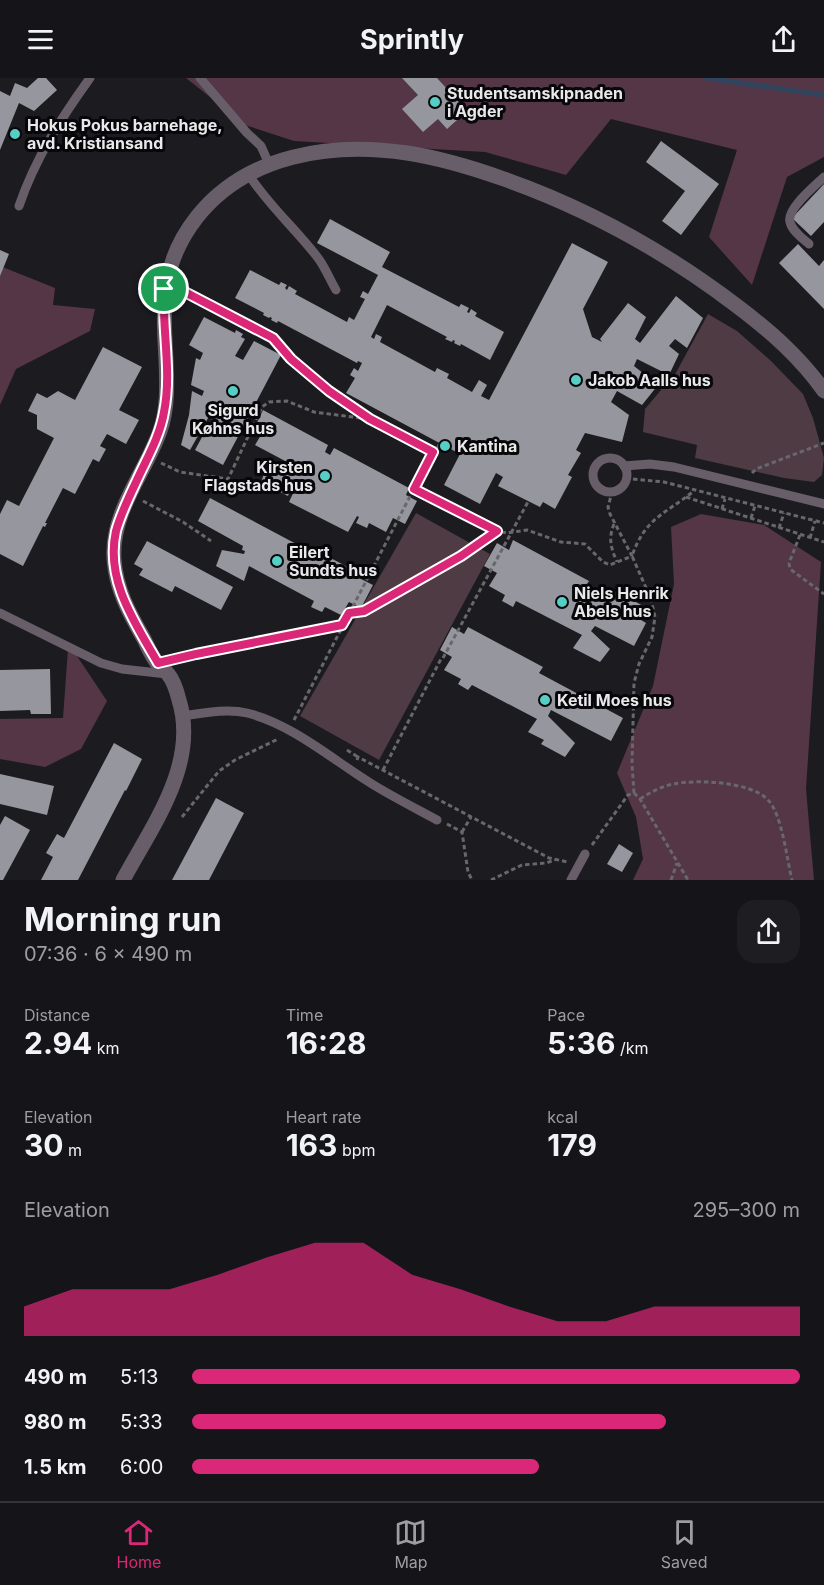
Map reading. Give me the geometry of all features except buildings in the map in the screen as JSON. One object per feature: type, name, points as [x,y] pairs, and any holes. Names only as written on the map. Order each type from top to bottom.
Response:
[{"type":"street","points":[[123,880],[163,806],[177,773],[183,750],[183,716],[169,675],[158,663],[128,610],[116,570],[114,551],[116,534],[130,494],[160,432],[166,398],[164,289],[173,259],[185,234],[197,217],[227,189],[269,164],[311,152],[374,150],[403,152],[442,159],[534,190],[573,206],[638,240],[703,280],[770,332],[799,360],[824,391]]},
{"type":"lane","points":[[19,206],[45,145],[90,78]]},
{"type":"lane","points":[[200,78],[261,146],[269,164]]},
{"type":"lane","points":[[249,175],[261,194],[320,260],[336,290]]},
{"type":"lane","points":[[809,244],[794,230],[789,221],[790,211],[824,177]]},
{"type":"lane","points":[[164,289],[181,290],[273,338],[291,359],[315,378]]},
{"type":"lane","points":[[624,466],[626,479],[621,488],[612,492],[601,490],[594,482],[593,471],[596,466],[599,462],[610,458],[624,466],[650,464],[674,467],[824,504]]},
{"type":"lane","points":[[0,613],[101,663],[122,669],[169,675]]},
{"type":"lane","points":[[183,716],[207,712],[245,712],[270,721],[315,745],[373,785],[437,820]]},
{"type":"lane","points":[[571,880],[585,854]]},
{"type":"path","points":[[315,378],[329,391],[370,419],[433,452],[351,612]]},
{"type":"path","points":[[148,456],[180,472],[228,479],[262,407],[269,402],[287,401],[314,412],[370,419]]},
{"type":"path","points":[[294,721],[342,625],[440,443]]},
{"type":"path","points":[[742,483],[756,469],[824,443]]},
{"type":"path","points":[[626,479],[664,482],[824,524]]},
{"type":"path","points":[[414,489],[497,531],[507,533],[527,530],[561,542],[585,544],[603,562],[610,565],[632,556],[645,528],[694,491]]},
{"type":"path","points":[[612,492],[608,507],[614,524],[651,598],[655,617],[652,637],[639,664],[634,683],[634,794]]},
{"type":"path","points":[[130,494],[183,522],[211,541]]},
{"type":"path","points":[[686,497],[824,542]]},
{"type":"path","points":[[722,509],[725,499]]},
{"type":"path","points":[[383,770],[529,501]]},
{"type":"path","points":[[750,519],[755,506]]},
{"type":"path","points":[[779,528],[784,513]]},
{"type":"path","points":[[810,538],[815,521]]},
{"type":"path","points":[[614,524],[610,538],[611,548],[617,562]]},
{"type":"path","points":[[351,612],[364,611],[461,556],[497,531]]},
{"type":"path","points":[[800,535],[789,563],[790,569],[824,594]]},
{"type":"path","points":[[158,663],[342,625]]},
{"type":"path","points":[[182,817],[219,771],[235,760],[291,732]]},
{"type":"path","points":[[353,771],[358,757],[555,860],[566,863],[577,860],[585,854],[628,795],[634,794],[640,799],[688,880]]},
{"type":"path","points":[[640,799],[654,790],[676,783],[730,783],[754,790],[769,800],[779,822],[792,880]]},
{"type":"path","points":[[471,817],[462,832],[468,872],[472,880]]},
{"type":"path","points":[[437,820],[462,832]]},
{"type":"path","points":[[491,880],[522,865],[555,860]]},
{"type":"path","points":[[671,880],[677,863]]},
{"type":"shaded area","points":[[186,78],[824,78],[824,157],[787,177],[752,285],[709,237],[737,150],[611,119],[566,175],[485,152],[294,141],[245,125]]},
{"type":"shaded area","points":[[0,266],[55,288],[53,305],[95,309],[90,331],[16,369],[0,405]]},
{"type":"shaded area","points":[[708,314],[737,331],[803,394],[813,418],[824,458],[822,475],[814,482],[784,478],[695,458],[697,445],[643,432],[645,409],[661,390],[658,380],[660,372],[673,378]]},
{"type":"shaded area","points":[[416,513],[490,554],[379,760],[300,716]]},
{"type":"shaded area","points":[[701,514],[764,525],[821,562],[806,789],[814,880],[633,880],[643,859],[636,817],[617,773],[653,686],[674,584],[671,527]]},
{"type":"shaded area","points":[[68,649],[75,653],[107,701],[81,749],[45,767],[0,759],[0,719],[63,718]]},
{"type":"waterway","points":[[706,78],[824,95]]},
{"type":"place","name":"Studentsamskipnaden i Agder","points":[[435,102]]},
{"type":"place","name":"Hokus Pokus barnehage, avd. Kristiansand","points":[[15,134]]},
{"type":"place","name":"Jakob Aalls hus","points":[[576,380]]},
{"type":"place","name":"Sigurd Køhns hus","points":[[233,391]]},
{"type":"place","name":"Kantina","points":[[445,446]]},
{"type":"place","name":"Kirsten Flagstads hus","points":[[325,476]]},
{"type":"place","name":"Eilert Sundts hus","points":[[277,561]]},
{"type":"place","name":"Niels Henrik Abels hus","points":[[562,602]]},
{"type":"place","name":"Ketil Moes hus","points":[[545,700]]},
{"type":"route","points":[[164,289],[181,290],[273,338],[291,359],[329,391],[370,419],[433,452],[414,489],[497,531],[461,556],[364,611],[349,613],[342,625],[158,663],[121,594],[114,551],[120,518],[160,432],[165,412],[167,384],[164,289]]}]
